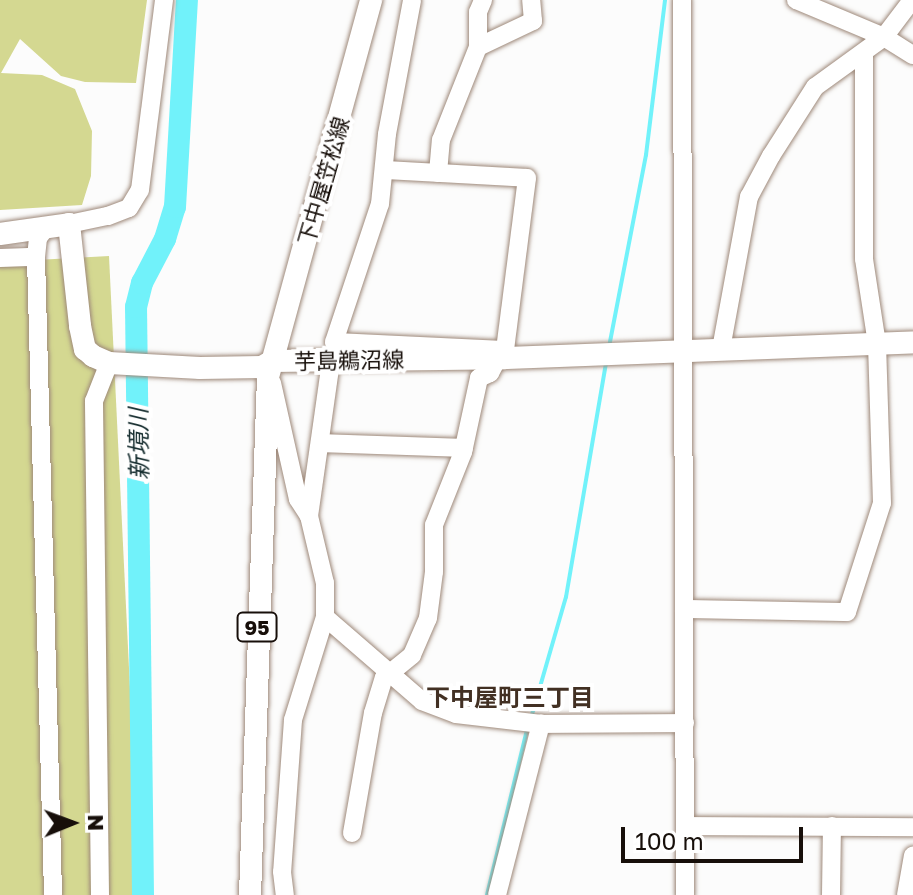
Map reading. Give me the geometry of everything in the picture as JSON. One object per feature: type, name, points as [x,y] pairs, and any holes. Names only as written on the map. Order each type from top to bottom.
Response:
[{"type":"main road","name":"下中屋笠松線","points":[[270,369],[371,0]]},
{"type":"main road","points":[[0,234],[69,224],[85,349],[109,363],[270,369]]},
{"type":"main road","name":"芋島鵜沼線","points":[[250,895],[270,369],[503,355],[913,342]]},
{"type":"street","points":[[69,224],[129,208],[140,190],[164,0]]},
{"type":"street","points":[[412,0],[387,134],[386,170],[380,204],[334,342],[503,355]]},
{"type":"street","points":[[438,173],[441,140],[478,47],[478,12],[483,0]]},
{"type":"street","points":[[478,47],[533,21],[531,0]]},
{"type":"street","points":[[682,0],[685,895]]},
{"type":"street","points":[[796,0],[884,37],[913,55]]},
{"type":"street","points":[[721,349],[749,197],[797,110],[815,87],[884,37],[912,0]]},
{"type":"street","points":[[684,609],[847,612],[882,503],[877,344],[864,259],[864,52]]},
{"type":"street","points":[[352,833],[373,713],[384,678],[412,655],[428,618],[434,572],[434,525],[464,448],[479,378],[490,373],[503,355],[527,178],[386,170]]},
{"type":"street","points":[[45,229],[38,238],[36,257],[53,895]]},
{"type":"street","points":[[0,258],[36,257]]},
{"type":"street","points":[[100,895],[94,401],[109,363]]},
{"type":"street","points":[[270,369],[298,499],[309,516],[323,571],[325,617],[293,720],[282,872],[285,895]]},
{"type":"street","points":[[309,516],[330,369]]},
{"type":"street","points":[[320,443],[464,448]]},
{"type":"street","points":[[325,617],[393,672],[422,701],[456,714],[535,722],[685,723]]},
{"type":"street","points":[[497,895],[535,722]]},
{"type":"street","points":[[686,826],[913,827]]},
{"type":"street","points":[[831,895],[832,826]]},
{"type":"street","points":[[906,895],[913,856]]},
{"type":"green space","points":[[0,0],[147,0],[136,83],[85,82],[61,76],[20,39],[1,73],[42,75],[75,89],[92,131],[91,176],[82,205],[0,210]]},
{"type":"green space","points":[[109,256],[140,895],[0,895],[0,262]]},
{"type":"waterway","name":"新境川","points":[[143,895],[136,307],[142,283],[165,239],[175,207],[187,0]]},
{"type":"waterway","points":[[609,347],[646,155],[665,0]]},
{"type":"waterway","points":[[531,718],[566,597],[606,363]]},
{"type":"waterway","points":[[487,895],[528,726]]},
{"type":"district","name":"下中屋町三丁目","points":[[510,697]]}]
